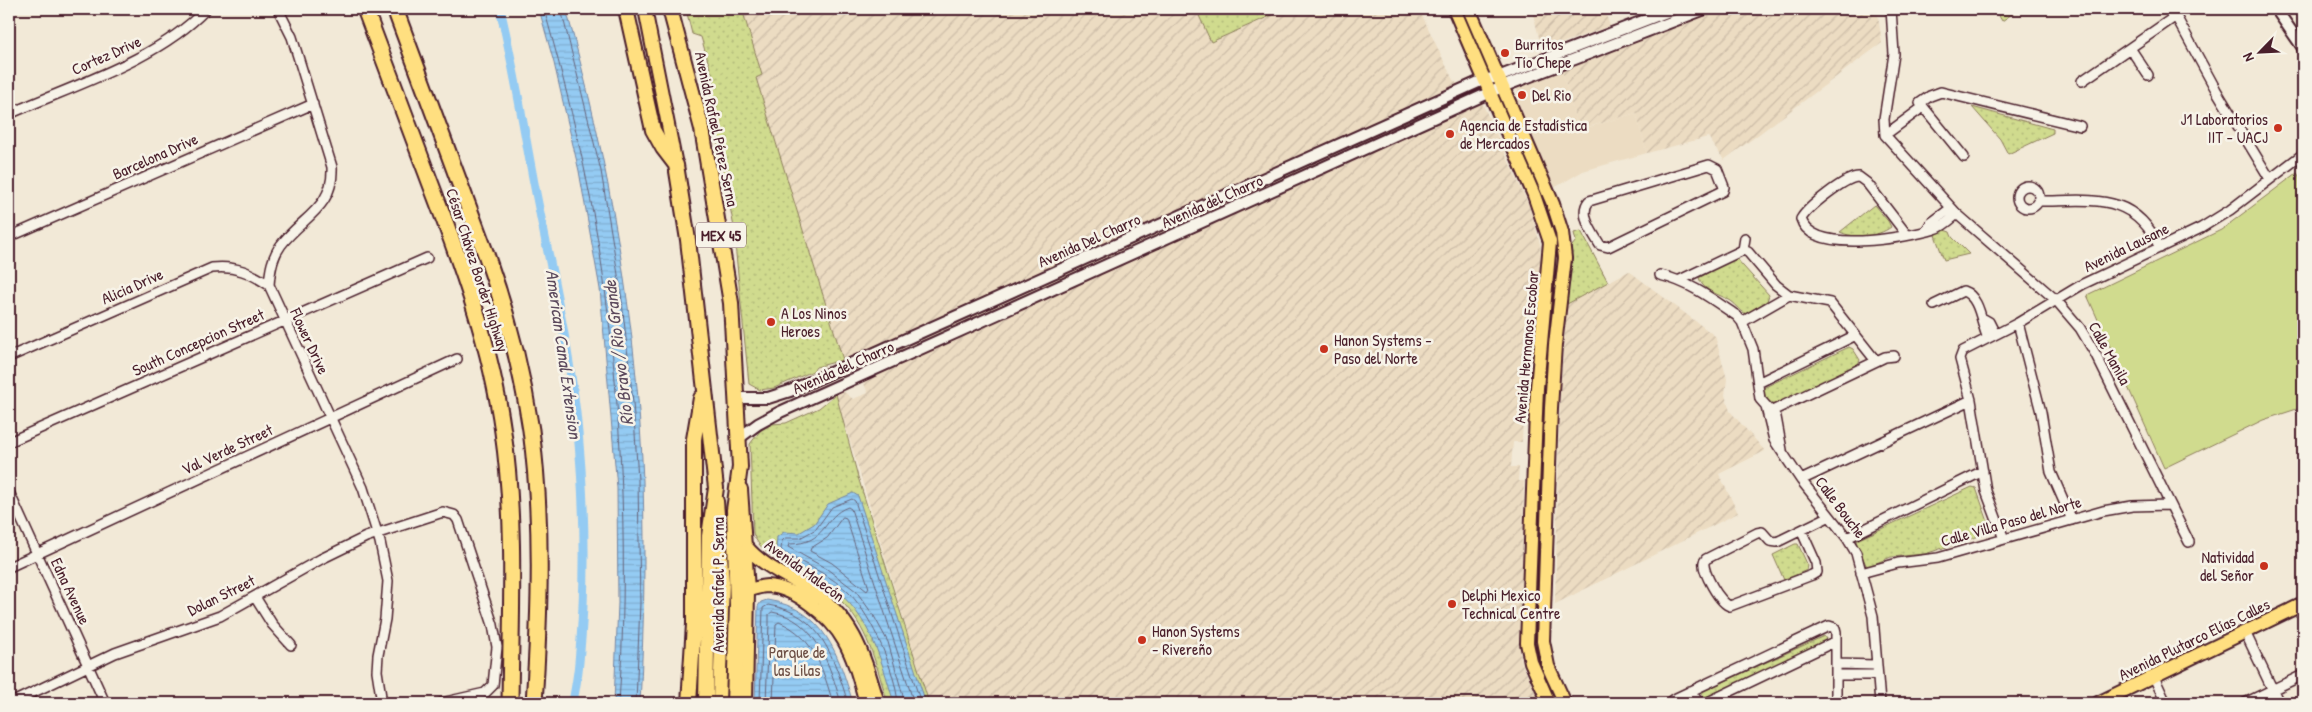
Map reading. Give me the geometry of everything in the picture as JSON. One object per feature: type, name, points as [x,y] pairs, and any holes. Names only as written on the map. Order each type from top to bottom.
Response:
[{"type":"highway","name":"César Chávez Border Highway","points":[[365,9],[453,243],[473,301],[494,380],[503,431],[510,505],[512,602],[510,703]]},
{"type":"highway","name":"César Chávez Border Highway","points":[[395,9],[487,256],[500,294],[518,361],[532,437],[540,562],[534,703]]},
{"type":"highway","points":[[626,9],[653,130],[660,144],[676,165]]},
{"type":"highway","name":"Avenida Rafael Pérez Serna","points":[[670,9],[702,128],[729,286],[738,398],[740,467]]},
{"type":"highway","name":"MEX 45","points":[[676,165],[688,240],[716,488]]},
{"type":"highway","points":[[689,703],[695,586],[694,439],[704,383]]},
{"type":"highway","name":"Avenida Rafael P. Serna","points":[[734,703],[737,605],[734,510],[740,467]]},
{"type":"highway","name":"Avenida Rafael P. Serna","points":[[706,703],[710,584],[709,536],[716,488]]},
{"type":"main road","name":"MEX 45","points":[[645,9],[676,165]]},
{"type":"main road","name":"Avenida Hermanos Escobar","points":[[1454,9],[1534,195],[1550,242],[1537,388],[1528,652],[1549,703]]},
{"type":"main road","name":"Avenida Hermanos Escobar","points":[[1469,9],[1560,222],[1565,258],[1555,345],[1547,474],[1543,641],[1548,666],[1565,703]]},
{"type":"main road","points":[[1512,144],[1525,138]]},
{"type":"main road","name":"MEX 45","points":[[740,467],[748,590],[746,703]]},
{"type":"main road","name":"MEX 45","points":[[716,488],[723,582],[719,703]]},
{"type":"main road","name":"Avenida Malecón","points":[[746,546],[757,559],[810,590],[839,614],[860,646],[878,703]]},
{"type":"main road","points":[[1531,573],[1536,588],[1535,650],[1539,663],[1548,666]]},
{"type":"main road","name":"Avenida Malecón","points":[[748,590],[767,586],[784,591],[805,601],[827,619],[836,629],[850,653],[866,703]]},
{"type":"main road","name":"Avenida Plutarco Elías Calles","points":[[2098,703],[2303,604]]},
{"type":"street","name":"Cortez Drive","points":[[9,114],[152,50],[186,28],[206,9]]},
{"type":"street","points":[[269,285],[273,260],[281,245],[323,203],[332,187],[332,168],[313,104],[292,38],[278,9]]},
{"type":"street","name":"Avenida Del Charro","points":[[738,398],[768,398],[790,391],[1483,80],[1500,82],[1674,9]]},
{"type":"street","name":"Avenida del Charro","points":[[739,438],[758,424],[780,412],[1489,93],[1500,82],[1706,9]]},
{"type":"street","points":[[1885,133],[1884,120],[1894,64],[1891,9]]},
{"type":"street","points":[[2276,9],[2303,48]]},
{"type":"street","points":[[2082,81],[2130,48],[2174,13],[2216,90],[2270,179]]},
{"type":"street","points":[[2130,48],[2148,75]]},
{"type":"street","points":[[1885,133],[1922,105],[1930,96],[1941,92],[2080,126]]},
{"type":"street","points":[[1433,102],[1439,115]]},
{"type":"street","name":"Barcelona Drive","points":[[9,236],[313,104]]},
{"type":"street","points":[[1922,105],[1964,158]]},
{"type":"street","name":"Calle Manila","points":[[1885,133],[1954,211],[2056,300],[2080,328],[2096,355],[2189,542]]},
{"type":"street","name":"Avenida Lausane","points":[[1971,400],[1960,359],[1963,351],[2018,323],[2083,284],[2160,248],[2215,219],[2303,154]]},
{"type":"street","points":[[1709,166],[1717,169],[1724,186],[1722,192],[1606,247],[1600,245],[1585,214],[1585,205],[1588,201],[1709,166]]},
{"type":"street","points":[[1907,235],[1868,184],[1859,177],[1849,179],[1835,188],[1805,212],[1801,219],[1805,227],[1814,234],[1835,239],[1876,241],[1907,235],[1926,231],[1937,228],[1954,211]]},
{"type":"street","points":[[2039,201],[2105,202],[2128,209],[2147,224],[2160,248]]},
{"type":"street","points":[[1742,250],[1745,238]]},
{"type":"street","points":[[1680,280],[1742,250],[1748,252],[1776,285],[1789,295],[1830,303],[1854,336],[1876,361]]},
{"type":"street","name":"South Concepcion Street","points":[[9,442],[427,258]]},
{"type":"street","name":"Alicia Drive","points":[[9,357],[212,268],[237,268],[269,285]]},
{"type":"street","points":[[1660,275],[1680,280],[1693,286],[1742,322],[1789,295]]},
{"type":"street","name":"Flower Drive","points":[[269,285],[329,419],[363,488],[377,532],[388,581],[385,619],[377,671],[382,703]]},
{"type":"street","points":[[1934,305],[1963,291],[1967,292],[1982,318],[1982,324],[1991,336]]},
{"type":"street","name":"Calle Bouche","points":[[1742,322],[1753,348],[1760,399],[1769,411],[1774,440],[1801,480],[1828,517],[1847,538],[1856,553],[1873,616],[1880,703]]},
{"type":"street","points":[[2018,323],[2041,412],[2051,472],[2072,520]]},
{"type":"street","points":[[1758,383],[1854,336]]},
{"type":"street","points":[[1769,411],[1876,361],[1894,356]]},
{"type":"street","name":"Val Verde Street","points":[[9,567],[458,359]]},
{"type":"street","points":[[1801,480],[1971,400],[1988,499],[2004,538]]},
{"type":"street","points":[[1847,538],[1983,471]]},
{"type":"street","name":"Edna Avenue","points":[[9,492],[105,703]]},
{"type":"street","name":"Calle Villa Paso del Norte","points":[[1861,573],[1898,563],[1938,558],[2004,538],[2132,506],[2169,504]]},
{"type":"street","name":"Dolan Street","points":[[12,703],[137,644],[220,616],[321,559],[377,532],[443,512],[454,515],[458,520],[493,625],[497,647],[493,685],[485,693],[441,703]]},
{"type":"street","points":[[1802,532],[1816,563],[1816,572],[1730,606],[1722,602],[1703,568],[1706,559],[1757,532],[1766,534],[1774,543],[1802,532],[1828,517]]},
{"type":"street","points":[[255,597],[272,624],[290,645]]},
{"type":"street","points":[[1672,700],[1829,626],[1835,628],[1836,703]]},
{"type":"street","points":[[2245,632],[2279,703]]},
{"type":"street","points":[[1706,703],[1836,641]]},
{"type":"street","points":[[1836,664],[1876,670]]},
{"type":"street","points":[[1836,675],[1876,670]]},
{"type":"street","points":[[2245,703],[2303,675]]},
{"type":"street","points":[[2154,677],[2166,703]]},
{"type":"street","points":[[1690,691],[1699,703]]},
{"type":"shaded area","points":[[742,9],[1196,9],[1211,42],[1286,9],[1419,9],[1453,80],[1483,105],[1530,208],[1540,244],[1541,255],[1529,369],[1527,408],[1523,418],[1522,442],[1513,442],[1511,467],[1519,467],[1518,481],[1524,481],[1520,652],[1522,664],[1541,703],[929,703],[836,394],[843,391],[853,399],[868,393],[852,356],[843,360],[756,78],[762,75]]},
{"type":"shaded area","points":[[1532,9],[1604,9],[1610,26],[1542,50]]},
{"type":"shaded area","points":[[1721,9],[1877,9],[1882,43],[1724,160],[1708,137],[1647,153],[1636,113],[1588,127],[1585,119],[1576,122],[1562,70]]},
{"type":"shaded area","points":[[1562,70],[1576,122],[1585,119],[1589,127],[1636,113],[1647,153],[1583,171],[1554,188],[1514,100],[1519,98],[1517,87]]},
{"type":"shaded area","points":[[1629,271],[1715,336],[1727,379],[1725,395],[1730,411],[1765,451],[1719,474],[1738,513],[1555,604],[1560,392],[1567,304]]},
{"type":"green space","points":[[686,9],[742,9],[762,75],[756,78],[843,360],[816,367],[813,371],[774,388],[760,390],[749,384],[735,244],[737,243],[707,87],[714,82],[701,37],[692,34]]},
{"type":"green space","points":[[1196,9],[1286,9],[1211,42]]},
{"type":"green space","points":[[1995,9],[2019,9],[2002,21]]},
{"type":"green space","points":[[1972,107],[2053,129],[2053,133],[2008,154],[2000,139]]},
{"type":"green space","points":[[2297,173],[2303,182],[2303,407],[2263,420],[2164,468],[2087,295],[2221,230]]},
{"type":"green space","points":[[1874,205],[1891,227],[1880,233],[1866,236],[1852,236],[1840,232]]},
{"type":"green space","points":[[1944,230],[1950,232],[1952,237],[1969,254],[1944,260],[1935,235]]},
{"type":"green space","points":[[1581,231],[1608,282],[1567,304],[1571,247],[1576,241],[1574,233]]},
{"type":"green space","points":[[1735,257],[1769,295],[1767,301],[1746,314],[1731,301],[1704,287],[1699,278]]},
{"type":"green space","points":[[1849,347],[1853,349],[1860,360],[1857,366],[1774,405],[1766,399],[1763,388]]},
{"type":"green space","points":[[836,394],[858,477],[929,703],[888,703],[867,639],[854,616],[835,596],[768,553],[759,544],[753,533],[750,444],[760,431],[772,424],[786,423],[819,408]]},
{"type":"green space","points":[[1972,487],[1976,488],[1991,530],[1988,533],[1925,554],[1891,557],[1869,566],[1866,565],[1856,542],[1857,540]]},
{"type":"green space","points":[[1798,544],[1808,566],[1807,570],[1784,580],[1773,555]]},
{"type":"green space","points":[[1824,636],[1827,641],[1704,698],[1701,692]]},
{"type":"water","name":"Río Bravo / Rio Grande","points":[[539,9],[566,9],[608,183],[627,302],[640,421],[643,481],[644,592],[640,703],[614,703],[618,603],[617,488],[600,289],[579,171],[554,63]]},
{"type":"water","points":[[853,493],[858,496],[926,703],[894,703],[877,649],[861,618],[850,603],[820,578],[791,563],[776,550],[777,537],[784,532],[799,533],[814,524],[828,504]]},
{"type":"water","name":"Parque de las Lilas","points":[[767,600],[787,605],[803,613],[816,624],[826,636],[834,651],[853,703],[755,703],[758,606],[761,602]]},
{"type":"waterway","name":"American Canal Extension","points":[[500,9],[563,327],[576,413],[583,506],[584,569],[582,631],[573,703]]},
{"type":"place","name":"Burritos Tío Chepe","points":[[1505,53]]},
{"type":"place","name":"Del Rio","points":[[1522,95]]},
{"type":"place","name":"J1 Laboratorios IIT - UACJ","points":[[2278,128]]},
{"type":"place","name":"Agencia de Estadística de Mercados","points":[[1450,134]]},
{"type":"place","name":"A Los Ninos Heroes","points":[[771,322]]},
{"type":"place","name":"Hanon Systems - Paso del Norte","points":[[1324,349]]},
{"type":"place","name":"Natividad del Señor","points":[[2264,566]]},
{"type":"place","name":"Delphi Mexico Technical Centre","points":[[1452,604]]},
{"type":"place","name":"Hanon Systems - Rivereño","points":[[1142,640]]}]
